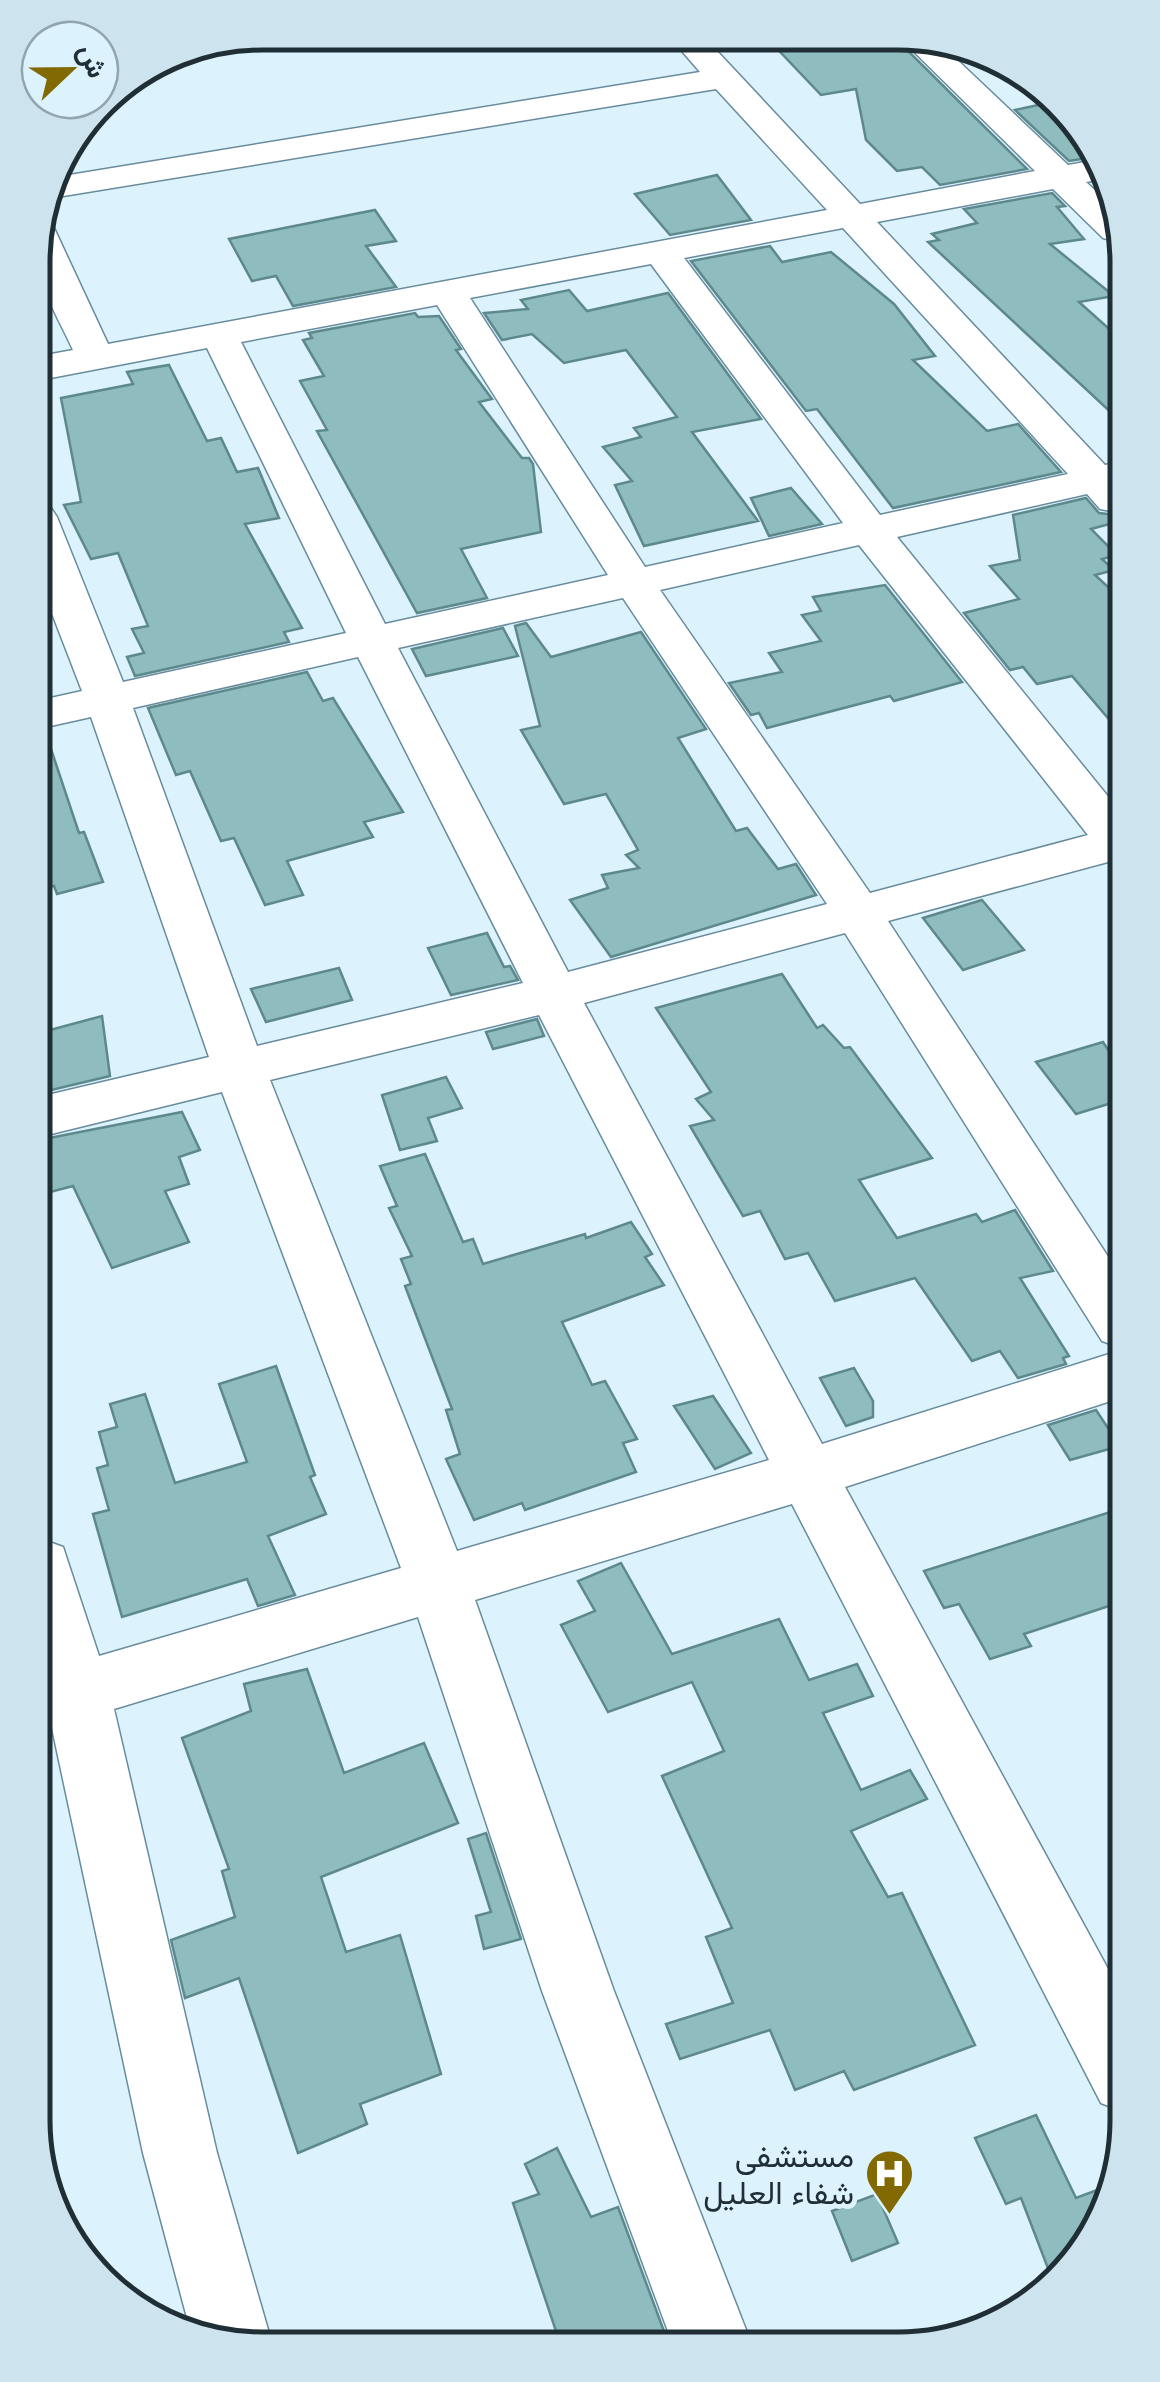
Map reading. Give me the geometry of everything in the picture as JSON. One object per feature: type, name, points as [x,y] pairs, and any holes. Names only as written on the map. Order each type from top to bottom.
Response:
[{"type":"street","points":[[698,50],[1110,486]]},
{"type":"street","points":[[932,53],[1106,220]]},
{"type":"street","points":[[64,186],[723,78]]},
{"type":"street","points":[[50,366],[1089,171]]},
{"type":"street","points":[[661,253],[872,532],[1110,831]]},
{"type":"street","points":[[50,259],[95,358]]},
{"type":"street","points":[[448,292],[634,583],[858,913],[1110,1306]]},
{"type":"street","points":[[219,335],[550,994],[1110,2047]]},
{"type":"street","points":[[50,712],[872,532],[1110,486]]},
{"type":"street","points":[[50,552],[108,698],[239,1068],[438,1583],[578,1990],[708,2332]]},
{"type":"street","points":[[50,1114],[550,994],[1110,844]]},
{"type":"street","points":[[60,1696],[808,1474],[1110,1378]]},
{"type":"street","points":[[50,1628],[60,1696],[229,2329]]},
{"type":"building","points":[[778,50],[907,50],[1027,169],[940,185],[922,167],[897,171],[866,140],[856,89],[821,95]]},
{"type":"building","points":[[1040,105],[1083,159],[1069,161],[1015,110]]},
{"type":"building","points":[[717,175],[751,220],[670,235],[635,194]]},
{"type":"building","points":[[1052,193],[1065,206],[1057,207],[1084,239],[1050,244],[1110,293],[1110,297],[1079,302],[1110,330],[1110,411],[928,242],[939,240],[932,234],[977,223],[964,209]]},
{"type":"building","points":[[375,210],[396,241],[366,246],[396,287],[293,306],[276,276],[252,281],[229,239]]},
{"type":"building","points":[[770,246],[782,262],[831,252],[894,304],[935,356],[913,360],[987,431],[1018,424],[1061,472],[893,508],[817,409],[806,411],[691,261]]},
{"type":"building","points":[[569,290],[587,311],[668,293],[761,419],[692,432],[758,521],[644,546],[615,485],[632,481],[603,447],[641,437],[634,428],[677,417],[626,350],[564,363],[532,334],[502,340],[484,313],[528,309],[521,300]]},
{"type":"building","points":[[415,313],[418,317],[439,316],[461,349],[456,350],[492,399],[479,402],[522,458],[529,458],[533,464],[541,532],[461,549],[487,598],[417,613],[317,431],[327,430],[300,381],[324,376],[303,340],[312,338],[309,333]]},
{"type":"building","points":[[169,365],[207,441],[221,438],[237,472],[258,468],[279,518],[245,524],[302,628],[284,632],[289,642],[135,676],[127,657],[144,653],[132,629],[148,626],[118,553],[91,559],[64,505],[81,502],[61,398],[133,384],[127,372]]},
{"type":"building","points":[[791,488],[822,524],[769,536],[751,498]]},
{"type":"building","points":[[1086,498],[1099,513],[1110,514],[1110,524],[1091,529],[1110,548],[1110,557],[1102,559],[1110,571],[1095,575],[1110,589],[1110,720],[1072,676],[1037,684],[1023,667],[1010,670],[964,613],[1019,599],[990,566],[1020,560],[1013,515]]},
{"type":"building","points":[[885,585],[962,682],[767,728],[759,713],[751,715],[729,683],[782,672],[769,653],[821,641],[802,615],[821,611],[813,597]]},
{"type":"building","points":[[526,623],[551,657],[641,632],[706,729],[678,738],[736,831],[747,828],[778,869],[796,864],[816,895],[611,957],[570,900],[608,888],[602,875],[639,868],[626,855],[638,850],[606,794],[564,804],[521,730],[540,726],[515,626]]},
{"type":"building","points":[[503,628],[518,656],[426,676],[412,649]]},
{"type":"building","points":[[307,672],[323,701],[333,698],[403,812],[364,822],[373,837],[287,861],[303,895],[265,905],[234,838],[221,841],[190,771],[176,775],[148,708]]},
{"type":"building","points":[[50,746],[79,833],[84,832],[103,882],[57,894],[54,886],[50,887]]},
{"type":"building","points":[[982,900],[1024,950],[963,970],[923,918]]},
{"type":"building","points":[[487,933],[504,967],[510,966],[518,980],[451,995],[428,948]]},
{"type":"building","points":[[339,968],[352,1000],[266,1022],[251,989]]},
{"type":"building","points":[[782,974],[817,1028],[823,1025],[844,1048],[850,1047],[932,1158],[859,1180],[897,1238],[976,1214],[982,1222],[1015,1210],[1053,1271],[1020,1278],[1069,1356],[1063,1358],[1066,1364],[1018,1378],[1000,1351],[972,1361],[915,1278],[835,1301],[808,1253],[785,1259],[760,1211],[743,1216],[690,1126],[714,1120],[696,1099],[711,1092],[656,1008]]},
{"type":"building","points":[[102,1016],[110,1076],[50,1090],[50,1030]]},
{"type":"building","points":[[537,1019],[544,1036],[493,1049],[486,1032]]},
{"type":"building","points":[[1103,1042],[1110,1052],[1110,1103],[1076,1114],[1036,1062]]},
{"type":"building","points":[[446,1077],[462,1108],[428,1118],[437,1141],[400,1150],[382,1095]]},
{"type":"building","points":[[182,1112],[200,1150],[179,1157],[189,1184],[165,1191],[189,1242],[112,1268],[73,1186],[50,1192],[50,1138]]},
{"type":"building","points":[[425,1154],[463,1242],[473,1239],[483,1264],[585,1234],[586,1238],[631,1222],[652,1254],[645,1257],[664,1285],[562,1322],[592,1385],[605,1381],[637,1439],[623,1443],[636,1472],[525,1510],[522,1503],[474,1520],[446,1459],[460,1454],[446,1410],[452,1409],[405,1286],[411,1284],[401,1259],[412,1256],[389,1208],[397,1206],[380,1166]]},
{"type":"building","points":[[276,1366],[315,1475],[310,1477],[326,1514],[268,1536],[295,1595],[258,1606],[247,1579],[122,1617],[93,1514],[109,1510],[97,1468],[108,1465],[99,1432],[117,1427],[110,1404],[145,1394],[175,1483],[247,1462],[219,1384]]},
{"type":"building","points":[[854,1368],[873,1401],[873,1417],[846,1426],[820,1378]]},
{"type":"building","points":[[713,1396],[751,1453],[715,1469],[674,1406]]},
{"type":"building","points":[[1096,1410],[1110,1431],[1110,1449],[1070,1460],[1048,1425]]},
{"type":"building","points":[[1110,1512],[1110,1606],[1024,1634],[1031,1646],[990,1659],[959,1604],[944,1608],[924,1571]]},
{"type":"building","points":[[621,1563],[672,1654],[779,1619],[809,1680],[857,1664],[873,1696],[823,1713],[861,1790],[910,1770],[927,1799],[851,1831],[888,1897],[902,1893],[975,2045],[854,2090],[844,2071],[795,2090],[770,2030],[680,2059],[666,2024],[733,2003],[706,1937],[732,1928],[662,1776],[724,1751],[692,1682],[608,1712],[561,1625],[595,1611],[578,1581]]},
{"type":"building","points":[[307,1669],[344,1773],[424,1743],[458,1823],[321,1877],[346,1952],[400,1935],[441,2074],[360,2104],[367,2124],[298,2153],[239,1978],[185,1998],[171,1940],[235,1917],[222,1871],[229,1869],[182,1738],[251,1711],[244,1684]]},
{"type":"building","points":[[486,1833],[521,1939],[484,1949],[476,1916],[491,1912],[468,1839]]},
{"type":"building","points":[[1036,2115],[1076,2198],[1098,2190],[1082,2226],[1048,2270],[1021,2198],[1006,2204],[975,2138]]},
{"type":"building","points":[[557,2148],[591,2217],[618,2207],[664,2332],[556,2332],[513,2203],[539,2194],[525,2164]]},
{"type":"building","points":[[877,2194],[898,2243],[852,2261],[832,2211]]},
{"type":"place","name":"مستشفى شفاء العليل","points":[[889,2216]]}]
